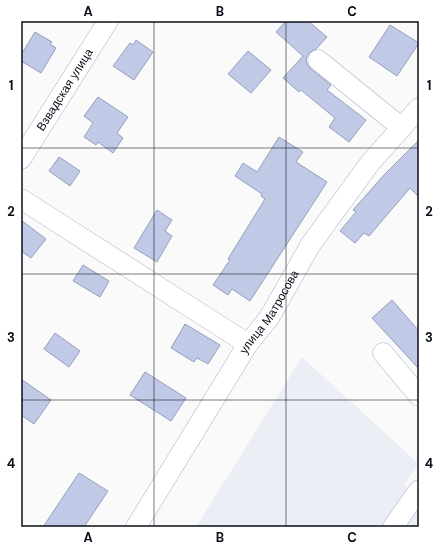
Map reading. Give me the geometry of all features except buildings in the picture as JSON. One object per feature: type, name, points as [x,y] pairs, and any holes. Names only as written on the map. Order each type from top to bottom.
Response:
[{"type":"street","name":"Взвадская улица","points":[[21,159],[108,21]]},
{"type":"street","points":[[318,60],[402,128]]},
{"type":"street","name":"улица Матросова","points":[[136,527],[248,344],[269,318],[311,244],[370,163],[419,108]]},
{"type":"street","points":[[21,199],[248,344]]},
{"type":"street","points":[[384,353],[419,396]]},
{"type":"street","points":[[393,527],[419,490]]},
{"type":"shaded area","points":[[302,357],[419,464],[404,485],[419,495],[419,527],[196,527]]}]
